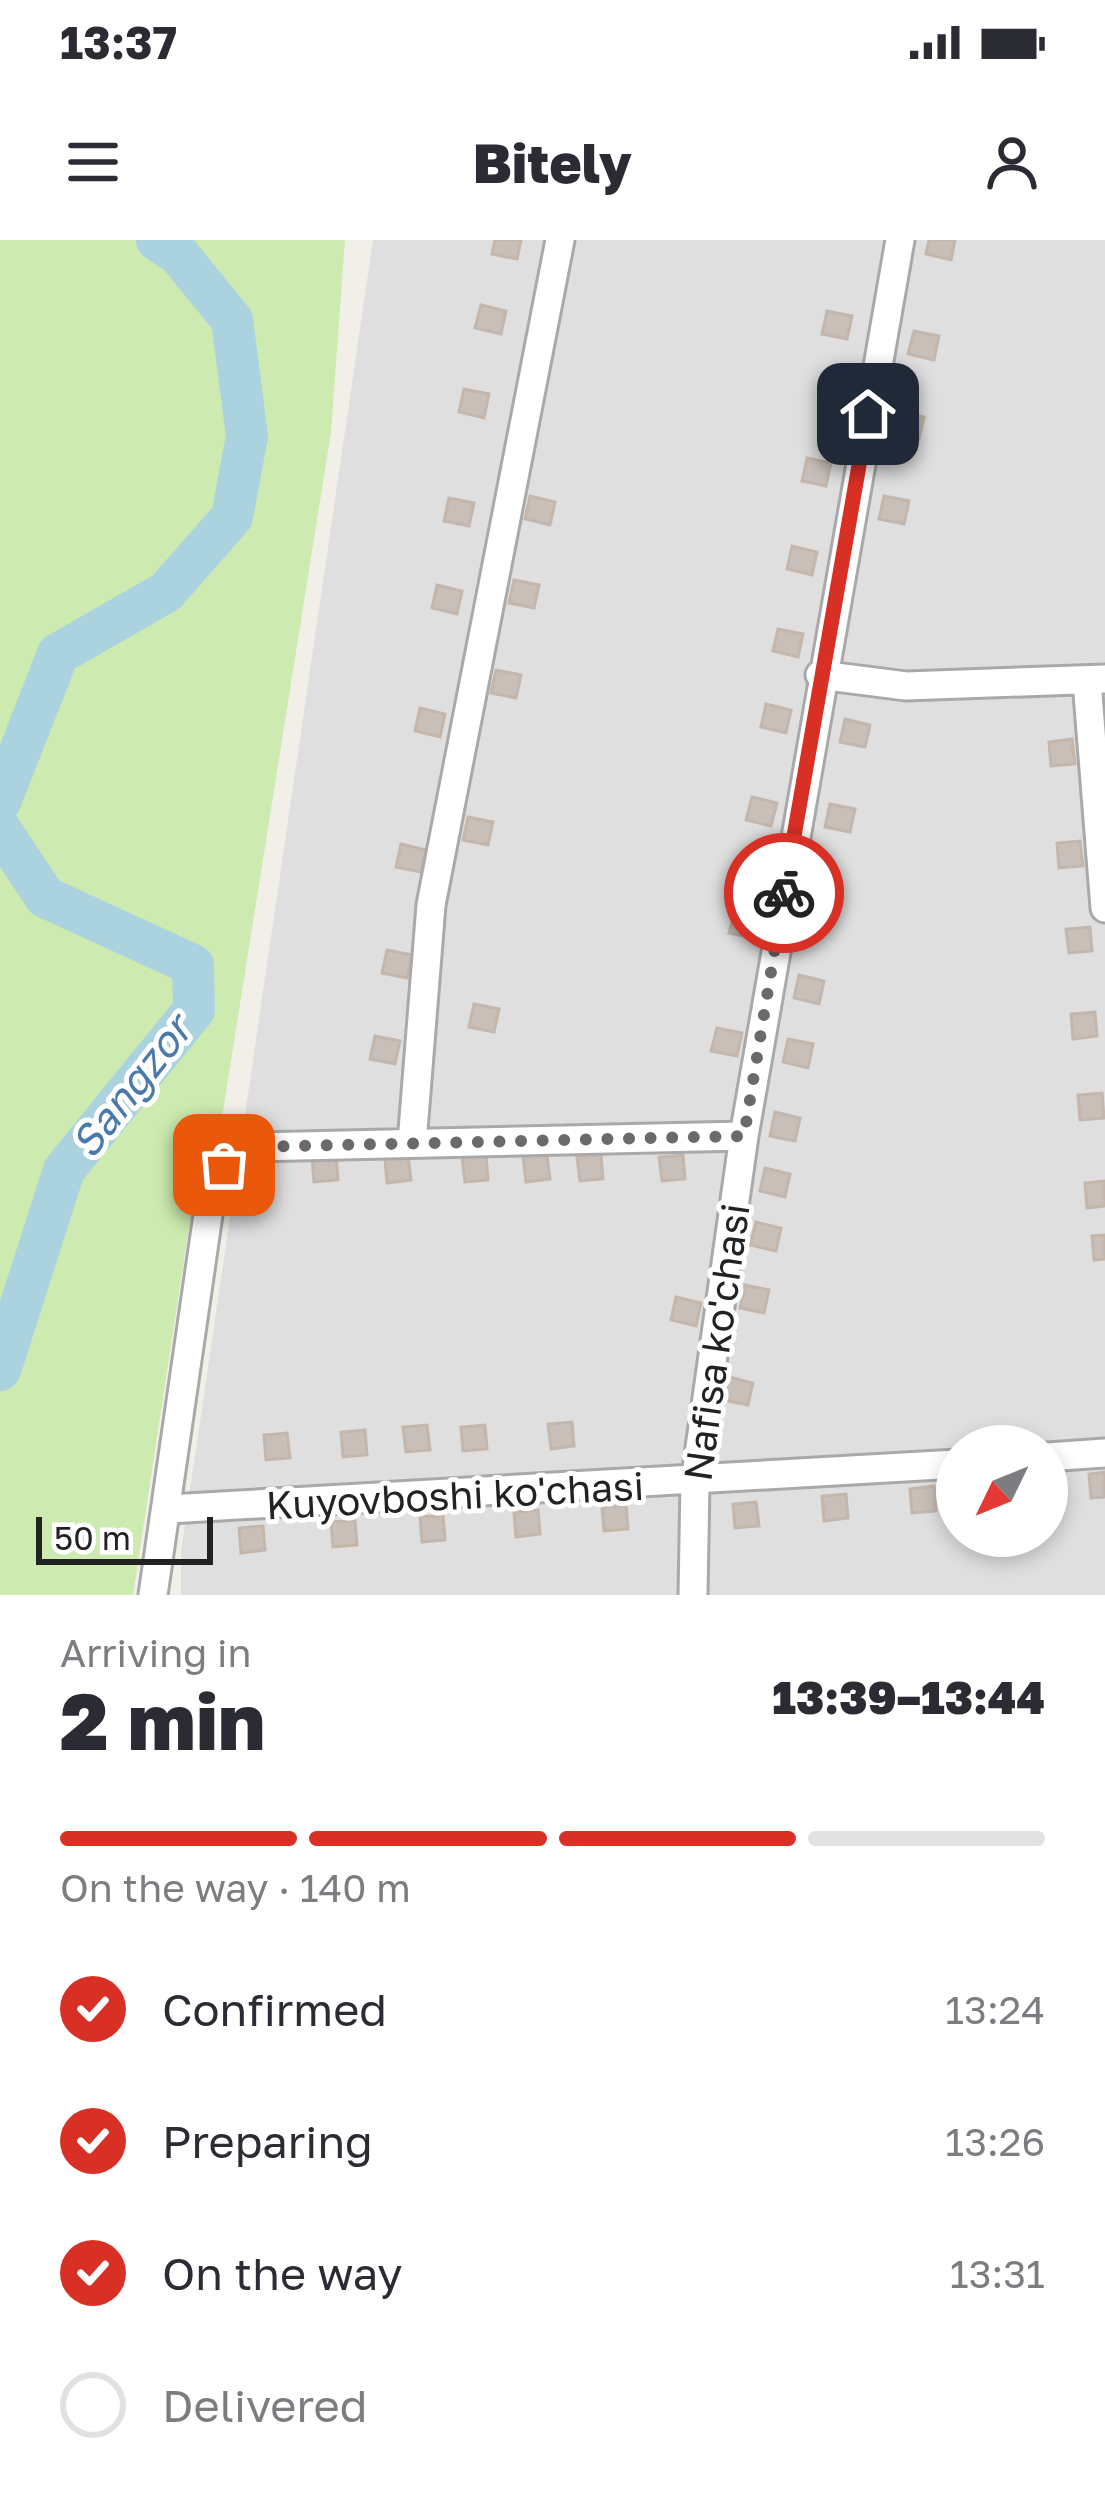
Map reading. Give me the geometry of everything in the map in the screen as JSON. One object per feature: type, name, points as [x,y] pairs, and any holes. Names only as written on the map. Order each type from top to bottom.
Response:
[{"type":"street","points":[[412,1142],[431,905],[560,240]]},
{"type":"street","name":"Nafisa ko'chasi","points":[[693,1595],[695,1483],[744,1136],[820,675],[900,240]]},
{"type":"street","points":[[820,675],[906,686],[1096,680],[1105,908]]},
{"type":"street","points":[[153,1595],[210,1201],[224,1165],[252,1147],[744,1136]]},
{"type":"street","points":[[1068,1456],[1105,1453]]},
{"type":"street","name":"Kuyovboshi ko'chasi","points":[[169,1509],[695,1483],[936,1466]]},
{"type":"shaded area","points":[[373,240],[1105,240],[1105,1595],[181,1595],[181,1552]]},
{"type":"green space","points":[[0,240],[345,240],[331,432],[220,1130],[195,1188],[133,1595],[0,1595]]},
{"type":"building","points":[[495,240],[521,240],[517,259],[492,254]]},
{"type":"building","points":[[929,240],[955,240],[951,260],[926,254]]},
{"type":"building","points":[[481,305],[506,311],[501,334],[475,328]]},
{"type":"building","points":[[827,311],[852,316],[847,339],[822,334]]},
{"type":"building","points":[[914,331],[939,336],[934,360],[908,354]]},
{"type":"building","points":[[464,389],[489,394],[484,418],[459,412]]},
{"type":"building","points":[[899,411],[924,417],[919,439],[894,434]]},
{"type":"building","points":[[807,458],[831,463],[826,486],[802,481]]},
{"type":"building","points":[[530,496],[555,502],[550,525],[525,519]]},
{"type":"building","points":[[884,496],[909,501],[904,524],[879,519]]},
{"type":"building","points":[[449,498],[474,503],[469,526],[444,521]]},
{"type":"building","points":[[792,546],[817,552],[812,575],[787,569]]},
{"type":"building","points":[[514,580],[539,585],[534,608],[509,603]]},
{"type":"building","points":[[437,585],[462,591],[457,614],[432,608]]},
{"type":"building","points":[[778,629],[803,634],[798,657],[773,651]]},
{"type":"building","points":[[496,670],[521,675],[516,698],[491,693]]},
{"type":"building","points":[[766,704],[791,710],[786,733],[761,727]]},
{"type":"building","points":[[420,708],[445,714],[440,737],[415,731]]},
{"type":"building","points":[[845,719],[870,725],[865,747],[840,742]]},
{"type":"building","points":[[1072,739],[1075,764],[1051,766],[1049,742]]},
{"type":"building","points":[[752,797],[777,803],[771,826],[746,820]]},
{"type":"building","points":[[830,804],[855,809],[850,832],[825,827]]},
{"type":"building","points":[[468,817],[493,822],[488,845],[463,840]]},
{"type":"building","points":[[1080,841],[1083,866],[1059,868],[1057,843]]},
{"type":"building","points":[[401,844],[426,850],[421,872],[396,867]]},
{"type":"building","points":[[813,897],[838,902],[833,925],[808,920]]},
{"type":"building","points":[[735,910],[760,915],[754,938],[729,933]]},
{"type":"building","points":[[1090,927],[1092,951],[1069,953],[1066,929]]},
{"type":"building","points":[[387,950],[412,955],[407,978],[382,973]]},
{"type":"building","points":[[799,975],[824,981],[819,1004],[794,998]]},
{"type":"building","points":[[474,1004],[499,1009],[494,1032],[469,1027]]},
{"type":"building","points":[[1095,1012],[1097,1036],[1073,1039],[1071,1014]]},
{"type":"building","points":[[717,1028],[742,1033],[737,1056],[711,1051]]},
{"type":"building","points":[[375,1036],[400,1041],[395,1064],[370,1059]]},
{"type":"building","points":[[788,1039],[813,1044],[808,1068],[783,1062]]},
{"type":"building","points":[[1102,1093],[1104,1118],[1080,1120],[1078,1095]]},
{"type":"building","points":[[775,1112],[800,1118],[795,1141],[770,1136]]},
{"type":"building","points":[[336,1155],[338,1180],[314,1182],[312,1158]]},
{"type":"building","points":[[486,1155],[488,1180],[465,1182],[462,1157]]},
{"type":"building","points":[[547,1155],[550,1179],[526,1182],[523,1157]]},
{"type":"building","points":[[601,1155],[603,1179],[580,1181],[577,1157]]},
{"type":"building","points":[[683,1155],[685,1179],[662,1181],[659,1157]]},
{"type":"building","points":[[408,1156],[411,1180],[387,1183],[385,1158]]},
{"type":"building","points":[[765,1168],[790,1174],[785,1197],[760,1191]]},
{"type":"building","points":[[1105,1181],[1105,1206],[1087,1208],[1085,1183]]},
{"type":"building","points":[[756,1222],[781,1228],[776,1251],[750,1245]]},
{"type":"building","points":[[1105,1235],[1105,1259],[1094,1260],[1092,1236]]},
{"type":"building","points":[[745,1285],[769,1290],[764,1313],[740,1308]]},
{"type":"building","points":[[676,1297],[701,1303],[696,1326],[671,1320]]},
{"type":"building","points":[[729,1377],[753,1383],[748,1405],[723,1400]]},
{"type":"building","points":[[572,1422],[574,1446],[551,1449],[548,1424]]},
{"type":"building","points":[[427,1425],[430,1450],[406,1452],[403,1427]]},
{"type":"building","points":[[485,1425],[487,1449],[463,1451],[461,1427]]},
{"type":"building","points":[[365,1430],[367,1455],[343,1457],[341,1432]]},
{"type":"building","points":[[287,1433],[290,1458],[266,1460],[264,1435]]},
{"type":"building","points":[[1105,1472],[1105,1497],[1091,1498],[1089,1474]]},
{"type":"building","points":[[934,1486],[936,1511],[912,1513],[910,1489]]},
{"type":"building","points":[[846,1494],[848,1518],[824,1521],[822,1496]]},
{"type":"building","points":[[756,1502],[759,1526],[735,1528],[733,1504]]},
{"type":"building","points":[[626,1504],[628,1529],[604,1531],[602,1507]]},
{"type":"building","points":[[538,1510],[540,1534],[516,1537],[514,1512]]},
{"type":"building","points":[[443,1515],[445,1540],[422,1542],[420,1517]]},
{"type":"building","points":[[355,1520],[357,1545],[333,1547],[331,1522]]},
{"type":"building","points":[[263,1526],[265,1550],[241,1553],[239,1528]]},
{"type":"waterway","name":"Sangzor","points":[[0,802],[58,654],[166,592],[232,517],[247,436],[232,320],[179,255],[157,240]]},
{"type":"waterway","name":"Sangzor","points":[[0,829],[45,897],[193,965],[194,1010],[64,1170],[0,1370]]},
{"type":"way so far","points":[[224,1165],[252,1147],[744,1136],[784,893]]},
{"type":"route","points":[[784,893],[868,414]]}]
